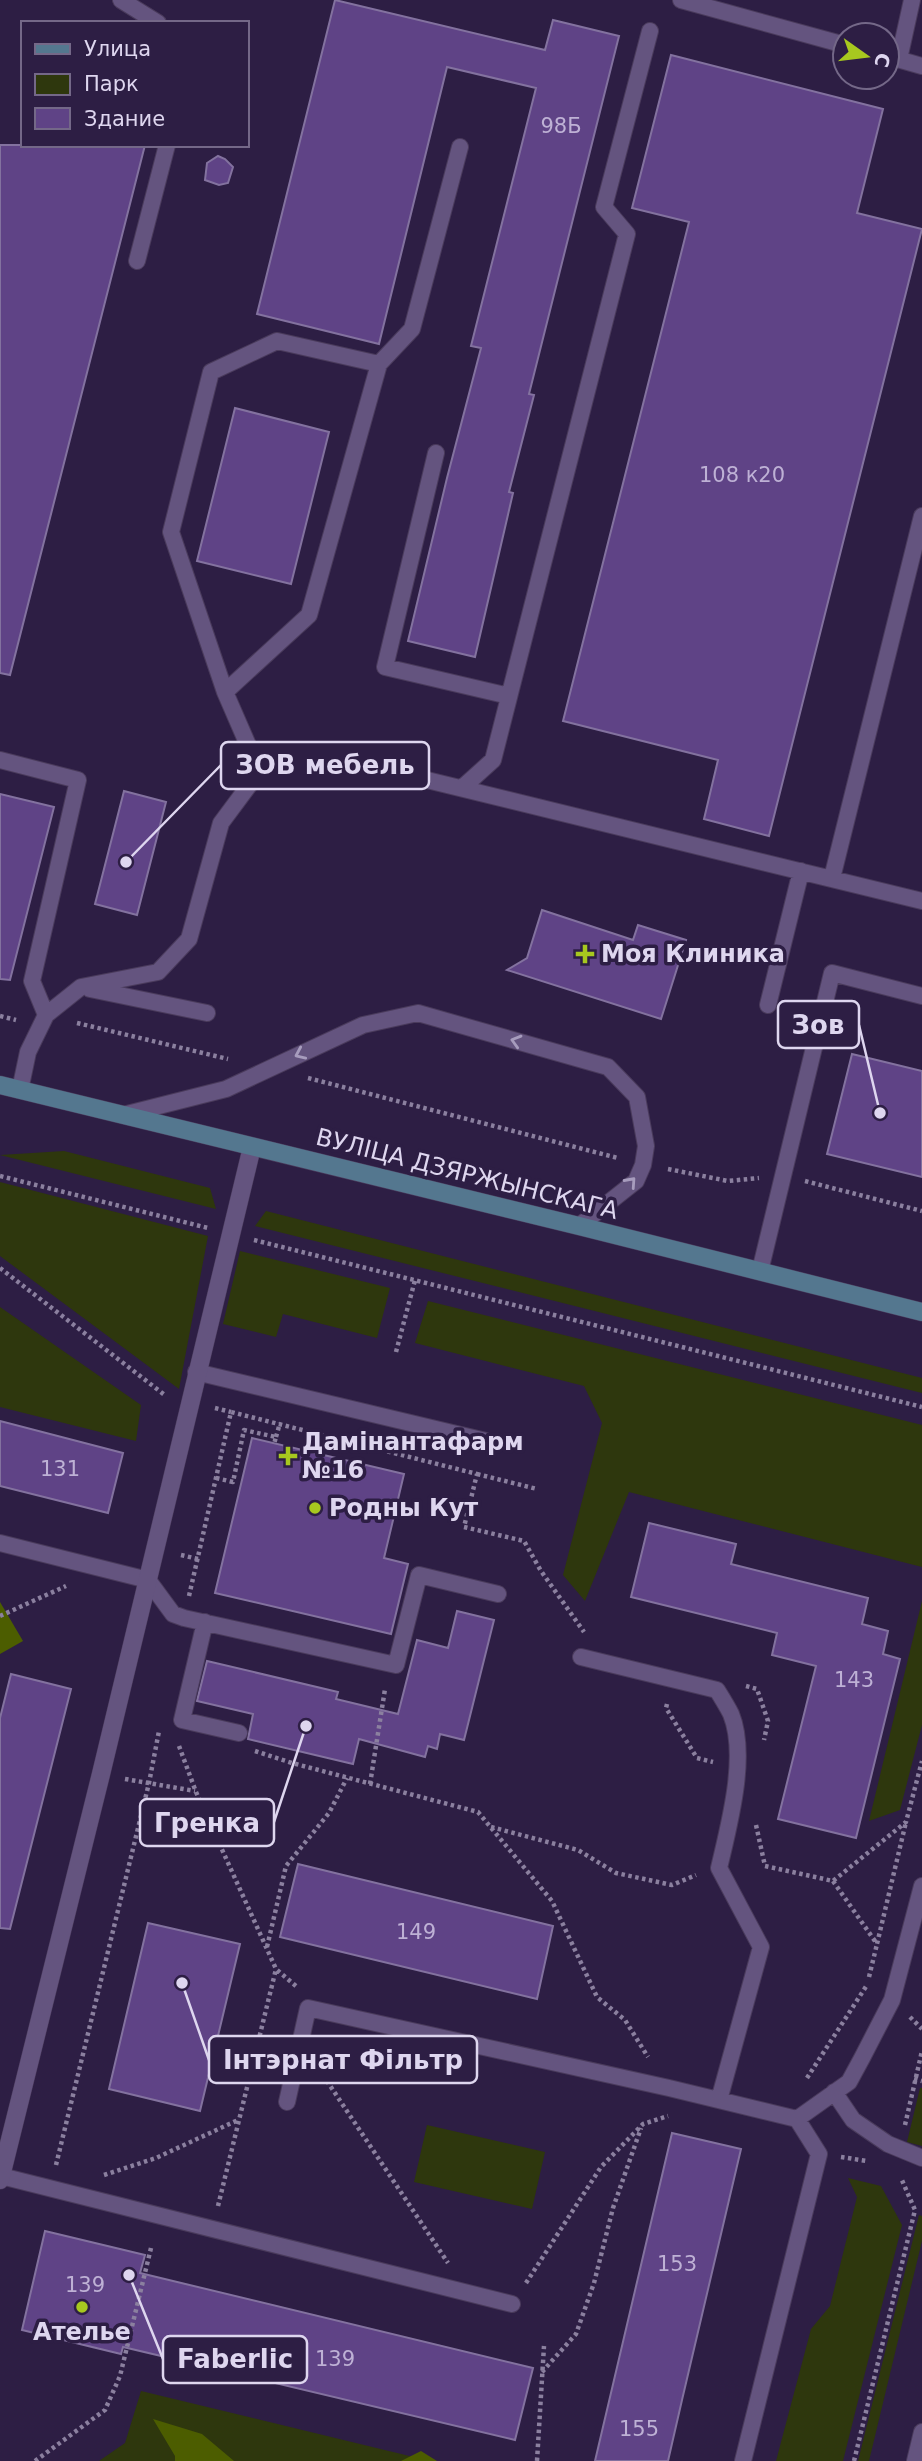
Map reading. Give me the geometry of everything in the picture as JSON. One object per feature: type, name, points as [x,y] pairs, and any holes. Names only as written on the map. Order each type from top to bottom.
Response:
[{"type":"main road","name":"ВУЛІЦА ДЗЯРЖЫНСКАГА","points":[[0,1085],[922,1312]]},
{"type":"street","points":[[0,2178],[101,1774],[252,1147]]},
{"type":"lane","points":[[121,0],[155,21]]},
{"type":"lane","points":[[681,0],[831,41]]},
{"type":"lane","points":[[901,34],[912,0]]},
{"type":"lane","points":[[462,788],[493,760],[627,234],[604,207],[650,31]]},
{"type":"lane","points":[[901,60],[922,65]]},
{"type":"lane","points":[[137,261],[166,147]]},
{"type":"lane","points":[[225,692],[309,615],[379,364],[412,329],[460,147]]},
{"type":"lane","points":[[261,775],[225,692],[171,533],[211,372],[277,341],[379,364]]},
{"type":"lane","points":[[436,453],[385,667],[509,696]]},
{"type":"lane","points":[[832,878],[922,516]]},
{"type":"lane","points":[[20,1090],[28,1052],[44,1020],[81,988],[158,972],[189,939],[221,823],[253,780],[294,753],[345,760],[922,901]]},
{"type":"lane","points":[[0,760],[78,780],[32,981],[44,1020]]},
{"type":"lane","points":[[768,1005],[801,870]]},
{"type":"lane","points":[[760,1271],[832,973],[922,996]]},
{"type":"lane","points":[[81,988],[207,1013]]},
{"type":"lane","points":[[123,1115],[226,1089],[363,1025],[418,1013],[608,1067],[637,1097],[646,1146],[643,1165],[636,1181],[579,1226]]},
{"type":"lane","points":[[196,1373],[486,1441]]},
{"type":"lane","points":[[0,1543],[148,1580],[173,1614],[396,1665],[419,1575],[498,1594]]},
{"type":"lane","points":[[205,1622],[181,1720],[239,1733]]},
{"type":"lane","points":[[582,1657],[717,1690],[731,1715],[737,1744],[734,1808],[719,1868],[761,1947],[719,2100]]},
{"type":"lane","points":[[790,2117],[849,2082],[892,2000],[922,1886]]},
{"type":"lane","points":[[287,2102],[308,2008],[790,2117],[820,2154],[743,2461]]},
{"type":"lane","points":[[834,2092],[853,2120],[888,2144],[922,2158]]},
{"type":"lane","points":[[0,2178],[54,2189],[512,2304]]},
{"type":"lane","points":[[915,2461],[922,2432]]},
{"type":"path","points":[[0,1016],[76,1023],[232,1060]]},
{"type":"path","points":[[268,1068],[643,1165],[729,1181],[783,1175]]},
{"type":"path","points":[[0,1176],[922,1407]]},
{"type":"path","points":[[817,1184],[922,1211]]},
{"type":"path","points":[[0,1268],[166,1396]]},
{"type":"path","points":[[396,1352],[415,1280]]},
{"type":"path","points":[[240,1414],[355,1442]]},
{"type":"path","points":[[216,1478],[233,1482],[244,1430],[275,1440],[280,1423]]},
{"type":"path","points":[[477,1474],[537,1489]]},
{"type":"path","points":[[0,1616],[103,1569]]},
{"type":"path","points":[[370,1784],[388,1663]]},
{"type":"path","points":[[673,1680],[666,1708],[698,1758],[736,1767]]},
{"type":"path","points":[[54,2189],[149,1783],[161,1719]]},
{"type":"path","points":[[239,1733],[240,1746],[292,1763],[478,1812],[552,1901],[597,1997],[625,2020],[669,2088]]},
{"type":"path","points":[[101,1774],[196,1792]]},
{"type":"path","points":[[267,1947],[286,1866],[329,1813],[347,1778]]},
{"type":"path","points":[[790,2117],[866,1989],[906,1822]]},
{"type":"path","points":[[491,1827],[578,1850],[616,1873],[672,1885],[719,1866]]},
{"type":"path","points":[[833,1881],[877,1944]]},
{"type":"path","points":[[222,2190],[276,1969]]},
{"type":"path","points":[[300,2041],[468,2292]]},
{"type":"path","points":[[914,2079],[922,2081]]},
{"type":"path","points":[[512,2304],[601,2167],[643,2124],[719,2100]]},
{"type":"path","points":[[54,2189],[156,2158],[239,2119]]},
{"type":"path","points":[[542,2372],[576,2334],[594,2283],[613,2208],[643,2124]]},
{"type":"path","points":[[820,2154],[871,2162]]},
{"type":"path","points":[[854,2461],[915,2210],[922,2211]]},
{"type":"path","points":[[35,2461],[104,2410],[120,2376],[152,2248]]},
{"type":"path","points":[[537,2461],[544,2346]]},
{"type":"green space","points":[[64,1151],[210,1188],[216,1209],[0,1155]]},
{"type":"green space","points":[[0,1182],[208,1236],[179,1389],[0,1256]]},
{"type":"green space","points":[[266,1211],[922,1378],[922,1393],[255,1226]]},
{"type":"green space","points":[[240,1251],[390,1288],[377,1338],[283,1314],[276,1337],[223,1324]]},
{"type":"green space","points":[[428,1301],[922,1425],[922,1567],[629,1492],[585,1601],[563,1575],[602,1423],[584,1386],[415,1343]]},
{"type":"green space","points":[[0,1307],[141,1405],[136,1441],[0,1407]]},
{"type":"green space","points":[[922,1601],[922,1725],[900,1810],[869,1821]]},
{"type":"green space","points":[[0,1602],[23,1641],[0,1654]]},
{"type":"green space","points":[[922,2088],[922,2146],[907,2142]]},
{"type":"green space","points":[[427,2125],[545,2152],[532,2209],[414,2182]]},
{"type":"green space","points":[[848,2178],[881,2186],[902,2225],[843,2461],[776,2461],[811,2329],[830,2306],[857,2197]]},
{"type":"green space","points":[[919,2215],[922,2216],[922,2241],[869,2461],[858,2461]]},
{"type":"green space","points":[[141,2391],[430,2461],[99,2461],[125,2443]]},
{"type":"green space","points":[[153,2419],[202,2434],[234,2461],[175,2461],[175,2456]]},
{"type":"green space","points":[[421,2451],[437,2461],[401,2461]]},
{"type":"building","points":[[335,0],[545,50],[553,20],[619,36],[529,394],[534,395],[509,492],[513,493],[475,657],[408,641],[481,348],[471,346],[536,88],[447,67],[379,344],[257,314]]},
{"type":"building","points":[[671,55],[883,109],[857,213],[922,229],[769,836],[704,819],[718,760],[563,721],[689,222],[632,208]]},
{"type":"building","points":[[0,145],[144,147],[10,675],[0,673]]},
{"type":"building","points":[[218,156],[233,167],[228,183],[219,185],[205,180],[207,163]]},
{"type":"building","points":[[235,408],[329,432],[291,584],[197,561]]},
{"type":"building","points":[[124,791],[166,802],[137,915],[95,904]]},
{"type":"building","points":[[0,794],[54,807],[10,980],[0,979]]},
{"type":"building","points":[[542,910],[633,940],[638,925],[686,940],[661,1019],[507,970],[527,958]]},
{"type":"building","points":[[852,1054],[922,1071],[922,1177],[827,1154]]},
{"type":"building","points":[[0,1421],[123,1453],[108,1513],[0,1486]]},
{"type":"building","name":"Родны Кут","points":[[252,1438],[404,1474],[384,1558],[408,1564],[391,1634],[215,1593]]},
{"type":"building","points":[[649,1523],[736,1544],[731,1564],[868,1598],[862,1624],[888,1631],[883,1654],[900,1659],[856,1838],[778,1819],[816,1666],[772,1655],[777,1633],[631,1597]]},
{"type":"building","points":[[457,1611],[494,1620],[464,1740],[440,1734],[437,1749],[428,1746],[425,1757],[359,1739],[353,1764],[248,1739],[253,1714],[197,1701],[207,1661],[338,1692],[336,1699],[398,1714],[417,1640],[448,1648]]},
{"type":"building","points":[[11,1674],[71,1689],[10,1929],[0,1928],[0,1718]]},
{"type":"building","points":[[298,1864],[553,1926],[537,1999],[280,1937]]},
{"type":"building","points":[[148,1923],[240,1944],[200,2111],[109,2089]]},
{"type":"building","points":[[672,2133],[741,2149],[668,2461],[595,2461]]},
{"type":"building","points":[[45,2231],[145,2255],[140,2273],[533,2368],[515,2440],[123,2347],[121,2354],[22,2330]]},
{"type":"place","name":"ЗОВ мебель","points":[[126,862]]},
{"type":"place","name":"Моя Клиника","points":[[585,954]]},
{"type":"place","name":"Зов","points":[[880,1113]]},
{"type":"place","name":"Дамінантафарм №16","points":[[288,1456]]},
{"type":"place","name":"Родны Кут","points":[[315,1508]]},
{"type":"place","name":"Гренка","points":[[306,1726]]},
{"type":"place","name":"Інтэрнат Фільтр","points":[[182,1983]]},
{"type":"place","name":"Faberlic","points":[[129,2275]]},
{"type":"place","name":"Ателье","points":[[82,2307]]}]
